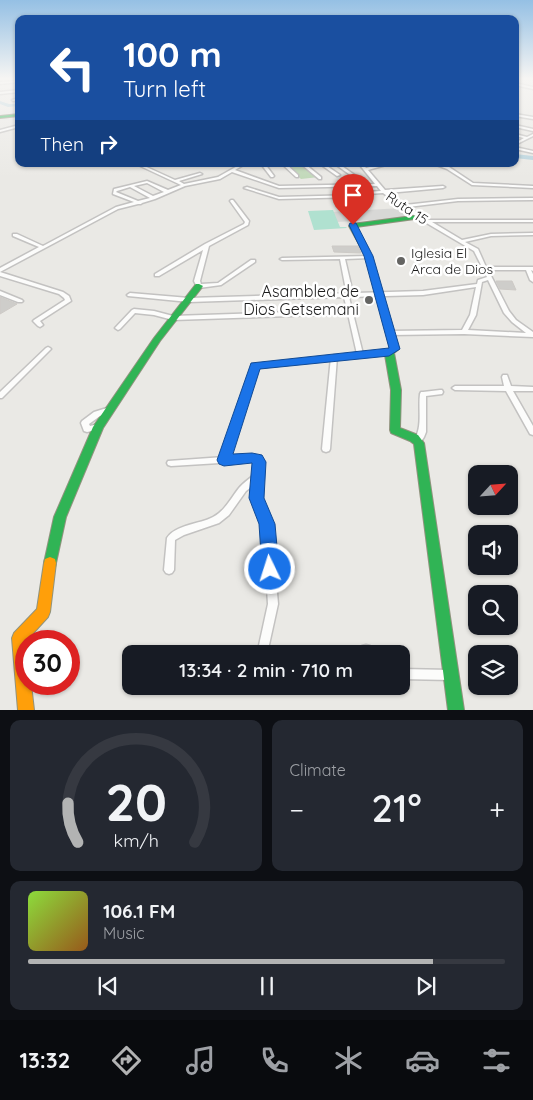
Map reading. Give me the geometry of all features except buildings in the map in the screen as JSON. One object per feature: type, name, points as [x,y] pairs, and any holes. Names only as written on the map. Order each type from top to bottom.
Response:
[{"type":"street","points":[[0,117],[15,115]]},
{"type":"street","points":[[519,115],[533,118]]},
{"type":"street","points":[[519,118],[524,116]]},
{"type":"street","points":[[0,131],[15,127]]},
{"type":"street","points":[[519,127],[533,130]]},
{"type":"street","points":[[519,143],[533,135]]},
{"type":"street","points":[[519,137],[533,139]]},
{"type":"street","points":[[519,147],[533,152]]},
{"type":"street","points":[[145,167],[184,185]]},
{"type":"street","points":[[0,270],[117,208],[140,203],[184,185],[219,178],[239,167]]},
{"type":"street","points":[[265,167],[272,176]]},
{"type":"street","points":[[287,167],[297,176]]},
{"type":"street","points":[[307,167],[320,178]]},
{"type":"street","points":[[326,167],[338,176]]},
{"type":"street","points":[[341,167],[354,176]]},
{"type":"street","points":[[366,169],[374,167]]},
{"type":"street","points":[[445,167],[472,184],[533,187]]},
{"type":"street","name":"Ruta 15","points":[[366,169],[383,191],[423,219],[476,250],[506,312],[514,321],[533,335]]},
{"type":"street","points":[[233,171],[279,187],[377,185]]},
{"type":"street","points":[[175,181],[200,174]]},
{"type":"street","points":[[140,203],[114,193],[115,190],[147,182],[168,192]]},
{"type":"street","points":[[130,186],[154,198]]},
{"type":"street","points":[[246,188],[279,198],[358,196],[367,192],[443,187]]},
{"type":"street","points":[[404,206],[458,200],[533,199]]},
{"type":"street","points":[[157,275],[247,224],[245,216],[232,201]]},
{"type":"street","points":[[224,460],[253,367],[334,356],[389,352],[395,349],[369,256],[353,225],[423,219],[533,221]]},
{"type":"street","points":[[462,241],[491,235],[533,234]]},
{"type":"street","points":[[15,235],[42,247]]},
{"type":"street","points":[[200,286],[197,281],[207,245]]},
{"type":"street","points":[[282,259],[369,256]]},
{"type":"street","points":[[342,258],[348,285]]},
{"type":"street","points":[[26,710],[19,638],[43,612],[48,571],[60,517],[98,427],[173,318],[200,286],[219,284],[253,261]]},
{"type":"street","points":[[486,268],[530,269],[533,280]]},
{"type":"street","points":[[0,274],[67,297],[68,301],[36,321],[40,325]]},
{"type":"street","points":[[464,332],[473,315],[480,280],[490,278]]},
{"type":"street","points":[[130,295],[188,300],[423,292],[479,285]]},
{"type":"street","points":[[0,293],[20,301]]},
{"type":"street","points":[[346,294],[360,354]]},
{"type":"street","points":[[118,328],[134,311],[154,313],[173,318],[350,312]]},
{"type":"street","points":[[390,333],[464,332],[533,335]]},
{"type":"street","points":[[0,396],[48,349]]},
{"type":"street","points":[[389,352],[396,390],[395,430],[418,440]]},
{"type":"street","points":[[326,449],[334,356]]},
{"type":"street","points":[[505,377],[508,388],[533,432]]},
{"type":"street","points":[[455,388],[533,389]]},
{"type":"street","points":[[440,392],[423,394],[423,432],[418,440],[456,710]]},
{"type":"street","points":[[98,427],[87,429],[85,423],[96,414],[110,409]]},
{"type":"street","points":[[171,463],[258,459],[257,498],[267,524],[273,604],[265,645]]},
{"type":"street","points":[[169,570],[171,538],[181,532],[216,520],[226,512],[243,489],[259,476]]},
{"type":"street","points":[[410,674],[451,674]]},
{"type":"shaded area","points":[[402,208],[411,218],[336,222],[331,212]]},
{"type":"green space","points":[[287,167],[306,167],[319,177],[301,179]]},
{"type":"green space","points":[[333,210],[340,227],[347,228],[314,230],[308,211]]},
{"type":"waterway","points":[[519,156],[533,158]]},
{"type":"traffic: fast","points":[[0,117],[15,115]]},
{"type":"traffic: fast","points":[[224,460],[255,366],[389,352],[395,349],[369,257],[352,226],[420,217]]},
{"type":"traffic: fast","points":[[50,563],[60,517],[98,427],[157,340],[199,286]]},
{"type":"traffic: fast","points":[[389,352],[396,390],[395,430],[414,438],[419,443],[456,710]]},
{"type":"traffic: slow","points":[[26,710],[19,638],[43,612],[50,563]]},
{"type":"place","name":"Iglesia El Arca de Dios","points":[[401,261]]},
{"type":"place","name":"Asamblea de Dios Getsemani","points":[[369,300]]},
{"type":"route","points":[[270,569],[267,524],[257,498],[258,459],[224,460],[253,367],[389,352],[395,349],[369,256],[353,225]]}]
